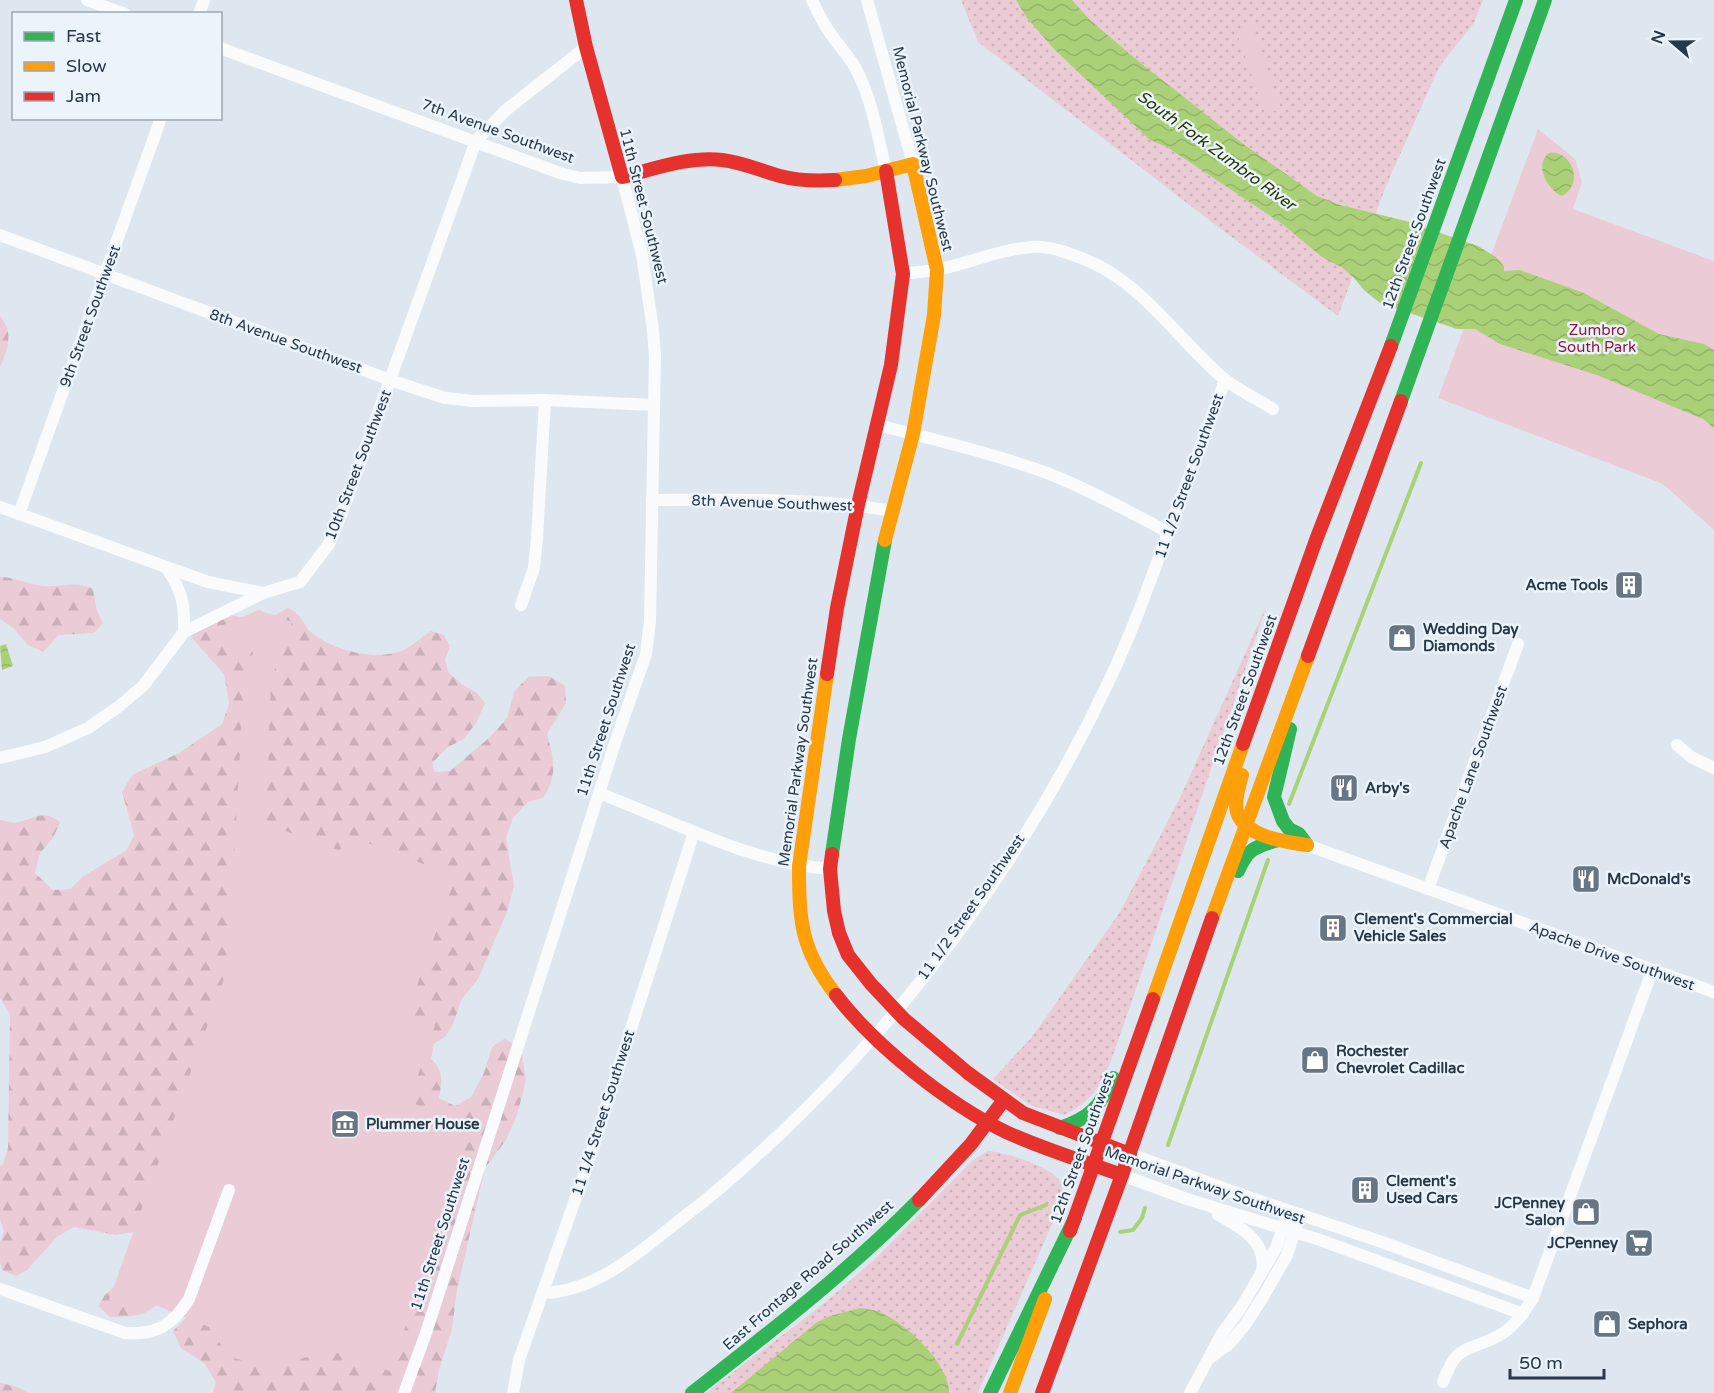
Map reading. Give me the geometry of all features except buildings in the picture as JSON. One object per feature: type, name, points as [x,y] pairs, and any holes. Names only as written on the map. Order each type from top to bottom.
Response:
[{"type":"main road","name":"11th Street Southwest","points":[[576,0],[586,47],[622,177]]},
{"type":"main road","name":"12th Street Southwest","points":[[1010,1393],[1132,1060],[1316,540],[1388,354],[1516,0]]},
{"type":"main road","points":[[1042,1393],[1130,1154],[1245,824],[1415,364],[1545,0]]},
{"type":"main road","name":"7th Avenue Southwest","points":[[622,177],[683,163],[716,159],[803,181],[840,180],[913,164]]},
{"type":"main road","name":"Memorial Parkway Southwest","points":[[913,164],[936,270],[934,315],[913,434],[883,546],[849,739],[830,869],[834,911],[839,933],[848,955],[871,984],[895,1011],[968,1073],[1003,1101],[1023,1113],[1130,1154]]},
{"type":"main road","name":"Memorial Parkway Southwest","points":[[886,171],[903,274],[891,365],[858,505],[837,608],[799,866],[801,918],[811,956],[818,972],[834,993],[875,1036],[944,1092],[988,1122],[1011,1134],[1122,1175]]},
{"type":"main road","points":[[1303,670],[1274,797],[1283,821],[1289,829],[1299,834],[1307,845]]},
{"type":"main road","points":[[1254,713],[1236,804],[1239,816],[1245,824],[1259,833],[1278,840],[1307,845]]},
{"type":"main road","points":[[1218,899],[1230,888],[1244,856],[1252,846],[1278,840]]},
{"type":"main road","points":[[1060,1128],[1079,1123],[1094,1113],[1104,1100],[1115,1074],[1132,1060]]},
{"type":"main road","name":"East Frontage Road Southwest","points":[[692,1393],[765,1336],[893,1226],[939,1179],[1003,1101]]},
{"type":"main road","points":[[990,1393],[1075,1218]]},
{"type":"street","points":[[87,0],[120,12]]},
{"type":"street","name":"Memorial Parkway Southwest","points":[[812,0],[827,28],[860,77],[867,95],[886,171]]},
{"type":"street","name":"Memorial Parkway Southwest","points":[[867,0],[913,164]]},
{"type":"street","name":"10th Street Southwest","points":[[0,758],[45,747],[88,728],[143,686],[184,632],[263,593],[300,582],[329,544],[342,513],[477,141],[506,110],[586,47]]},
{"type":"street","name":"7th Avenue Southwest","points":[[222,49],[560,173],[580,178],[622,177]]},
{"type":"street","name":"9th Street Southwest","points":[[19,514],[160,120]]},
{"type":"street","name":"11th Street Southwest","points":[[404,1393],[481,1163],[647,648],[650,621],[655,356],[649,294],[642,255],[622,177]]},
{"type":"street","name":"8th Avenue Southwest","points":[[0,235],[427,393],[474,401],[544,400],[654,405]]},
{"type":"street","points":[[903,274],[936,270],[993,253],[1035,247],[1052,248],[1088,259],[1121,278],[1138,293],[1225,380],[1273,409]]},
{"type":"street","name":"11 1/2 Street Southwest","points":[[543,1293],[557,1293],[581,1287],[620,1265],[738,1173],[804,1111],[875,1036],[944,950],[1005,866],[1057,779],[1108,684],[1139,612],[1225,380]]},
{"type":"street","points":[[521,605],[534,568],[544,400]]},
{"type":"street","points":[[878,424],[977,450],[1048,474],[1084,489],[1168,532]]},
{"type":"street","name":"8th Avenue Southwest","points":[[652,500],[787,501],[858,505],[891,511]]},
{"type":"street","points":[[0,507],[208,582],[263,593]]},
{"type":"street","points":[[166,567],[183,598],[184,632]]},
{"type":"street","name":"Apache Lane Southwest","points":[[1428,889],[1518,644]]},
{"type":"street","points":[[1677,745],[1691,757],[1714,768]]},
{"type":"street","points":[[599,793],[694,832],[777,861],[830,869]]},
{"type":"street","name":"11 1/4 Street Southwest","points":[[513,1393],[519,1360],[590,1160],[694,832]]},
{"type":"street","name":"Apache Drive Southwest","points":[[1307,845],[1714,992]]},
{"type":"street","points":[[1443,1382],[1450,1363],[1459,1352],[1500,1336],[1523,1314],[1533,1298],[1652,970]]},
{"type":"street","name":"Memorial Parkway Southwest","points":[[1130,1154],[1382,1242],[1533,1298]]},
{"type":"street","name":"Memorial Parkway Southwest","points":[[1122,1175],[1187,1199],[1317,1239],[1523,1314]]},
{"type":"street","points":[[0,1289],[125,1333],[140,1334],[168,1325],[189,1299],[229,1190]]},
{"type":"street","points":[[1187,1199],[1244,1228],[1254,1238],[1263,1260],[1262,1274]]},
{"type":"street","points":[[1207,1361],[1229,1344],[1245,1325],[1287,1255],[1288,1231],[1294,1213]]},
{"type":"street","points":[[1190,1393],[1221,1335],[1242,1306],[1288,1231]]},
{"type":"green space","points":[[961,0],[1483,0],[1474,23],[1439,67],[1386,186],[1338,316],[978,42]]},
{"type":"green space","points":[[1252,25],[1281,109],[1265,114],[1236,31]]},
{"type":"green space","name":"Zumbro South Park","points":[[1538,129],[1575,159],[1582,182],[1573,209],[1714,261],[1714,530],[1663,484],[1438,398]]},
{"type":"green space","points":[[0,316],[7,329],[8,341],[0,367]]},
{"type":"green space","points":[[0,577],[42,586],[87,586],[93,589],[97,611],[103,623],[94,633],[59,635],[43,652],[28,645],[14,629],[0,619]]},
{"type":"green space","points":[[1267,605],[1104,1077],[1089,1098],[1064,1115],[1030,1105],[993,1079],[1032,1037],[1120,912],[1179,800]]},
{"type":"green space","points":[[288,608],[298,614],[313,634],[355,653],[390,654],[405,649],[431,631],[444,635],[450,646],[445,660],[449,673],[477,693],[485,703],[476,723],[464,739],[448,747],[432,763],[435,772],[450,771],[489,738],[507,718],[514,692],[528,677],[549,676],[565,686],[566,703],[547,734],[553,760],[553,774],[548,790],[543,798],[528,802],[513,818],[506,838],[514,886],[507,912],[478,979],[461,1000],[454,1022],[446,1036],[434,1044],[431,1059],[441,1077],[439,1098],[455,1106],[471,1097],[484,1073],[492,1047],[504,1039],[521,1047],[526,1080],[517,1115],[506,1140],[485,1168],[457,1290],[452,1329],[439,1370],[435,1393],[213,1393],[216,1382],[204,1363],[181,1348],[173,1331],[190,1314],[170,1292],[155,1306],[138,1315],[110,1317],[98,1306],[105,1295],[119,1283],[144,1230],[116,1235],[74,1227],[57,1237],[27,1270],[16,1276],[2,1270],[0,1262],[0,1242],[4,1232],[0,1219],[0,1166],[3,1164],[8,1148],[10,1014],[0,998],[0,820],[17,823],[44,815],[60,822],[53,838],[40,853],[35,873],[53,890],[71,889],[82,877],[127,850],[134,835],[122,792],[132,775],[179,753],[222,724],[229,704],[224,674],[191,637],[198,618],[231,615],[266,620]]},
{"type":"green space","name":"Plummer House","points":[[259,610],[292,622],[271,680],[266,824],[338,850],[362,841],[456,876],[407,1014],[435,1025],[409,1102],[473,1125],[425,1273],[389,1371],[328,1350],[268,1370],[229,1356],[209,1327],[150,1303],[109,1300],[228,968],[243,695],[253,652],[225,641],[216,628]]},
{"type":"green space","points":[[988,1151],[1015,1157],[1046,1170],[1059,1180],[1062,1195],[1061,1204],[978,1393],[706,1393],[821,1306],[874,1260],[973,1160]]},
{"type":"green space","points":[[0,1383],[18,1387],[28,1393],[0,1393]]},
{"type":"water","name":"South Fork Zumbro River","points":[[1016,0],[1072,0],[1090,20],[1137,60],[1242,143],[1317,196],[1340,205],[1406,221],[1478,246],[1496,257],[1504,266],[1504,271],[1520,270],[1584,293],[1659,334],[1704,344],[1714,350],[1714,428],[1703,419],[1597,375],[1500,344],[1475,329],[1457,329],[1380,303],[1343,268],[1322,257],[1281,223],[1167,147],[1150,140],[1055,50],[1027,18]]},
{"type":"water","points":[[1549,153],[1564,157],[1573,169],[1573,184],[1562,196],[1544,177],[1542,164]]},
{"type":"water","points":[[6,644],[13,666],[2,670],[0,646]]},
{"type":"water","points":[[860,1308],[882,1313],[914,1336],[935,1358],[947,1382],[949,1393],[731,1393],[816,1323],[830,1316]]},
{"type":"waterway","points":[[1289,804],[1421,463]]},
{"type":"waterway","points":[[1168,1145],[1268,860]]},
{"type":"waterway","points":[[957,1344],[1020,1215],[1046,1205]]},
{"type":"waterway","points":[[1120,1232],[1133,1230],[1142,1218],[1145,1208]]},
{"type":"traffic: fast","points":[[1391,346],[1516,0]]},
{"type":"traffic: fast","points":[[1401,401],[1545,0]]},
{"type":"traffic: fast","points":[[832,854],[849,739],[885,540]]},
{"type":"traffic: fast","points":[[1290,729],[1274,797],[1283,821],[1289,829],[1299,834],[1307,845]]},
{"type":"traffic: fast","points":[[1238,871],[1245,857],[1253,849],[1278,840]]},
{"type":"traffic: fast","points":[[1060,1128],[1079,1120],[1093,1110],[1113,1078]]},
{"type":"traffic: fast","points":[[692,1393],[837,1276],[919,1200]]},
{"type":"traffic: fast","points":[[990,1393],[1075,1218]]},
{"type":"traffic: slow","points":[[835,180],[866,176],[913,164],[937,270],[934,315],[913,434],[885,540]]},
{"type":"traffic: slow","points":[[1212,918],[1308,656]]},
{"type":"traffic: slow","points":[[827,674],[799,866],[799,886],[804,935],[815,964],[836,995]]},
{"type":"traffic: slow","points":[[1153,999],[1243,744]]},
{"type":"traffic: slow","points":[[1242,775],[1236,803],[1241,820],[1257,833],[1267,837],[1307,845]]},
{"type":"traffic: slow","points":[[1010,1393],[1045,1299]]},
{"type":"traffic: jam","points":[[576,0],[586,47],[622,177],[672,164],[710,159],[737,163],[794,179],[835,180]]},
{"type":"traffic: jam","points":[[827,674],[837,608],[858,505],[891,365],[903,274],[886,171]]},
{"type":"traffic: jam","points":[[1243,744],[1316,540],[1391,346]]},
{"type":"traffic: jam","points":[[1308,656],[1401,401]]},
{"type":"traffic: jam","points":[[832,854],[830,869],[834,911],[839,933],[848,955],[904,1019],[968,1073],[1023,1113],[1130,1154]]},
{"type":"traffic: jam","points":[[1042,1393],[1122,1175],[1212,918]]},
{"type":"traffic: jam","points":[[836,995],[871,1034],[892,1053],[960,1106],[1020,1138],[1122,1175]]},
{"type":"traffic: jam","points":[[1070,1231],[1153,999]]},
{"type":"traffic: jam","points":[[919,1200],[971,1144],[1003,1101]]},
{"type":"place","name":"Acme Tools","points":[[1629,585]]},
{"type":"place","name":"Wedding Day Diamonds","points":[[1402,638]]},
{"type":"place","name":"Arby's","points":[[1344,788]]},
{"type":"place","name":"McDonald's","points":[[1586,879]]},
{"type":"place","name":"Clement's Commercial Vehicle Sales","points":[[1333,928]]},
{"type":"place","name":"Rochester Chevrolet Cadillac","points":[[1315,1060]]},
{"type":"place","name":"Plummer House","points":[[345,1124]]},
{"type":"place","name":"Clement's Used Cars","points":[[1365,1190]]},
{"type":"place","name":"JCPenney Salon","points":[[1586,1212]]},
{"type":"place","name":"JCPenney","points":[[1639,1243]]},
{"type":"place","name":"Sephora","points":[[1607,1324]]}]
